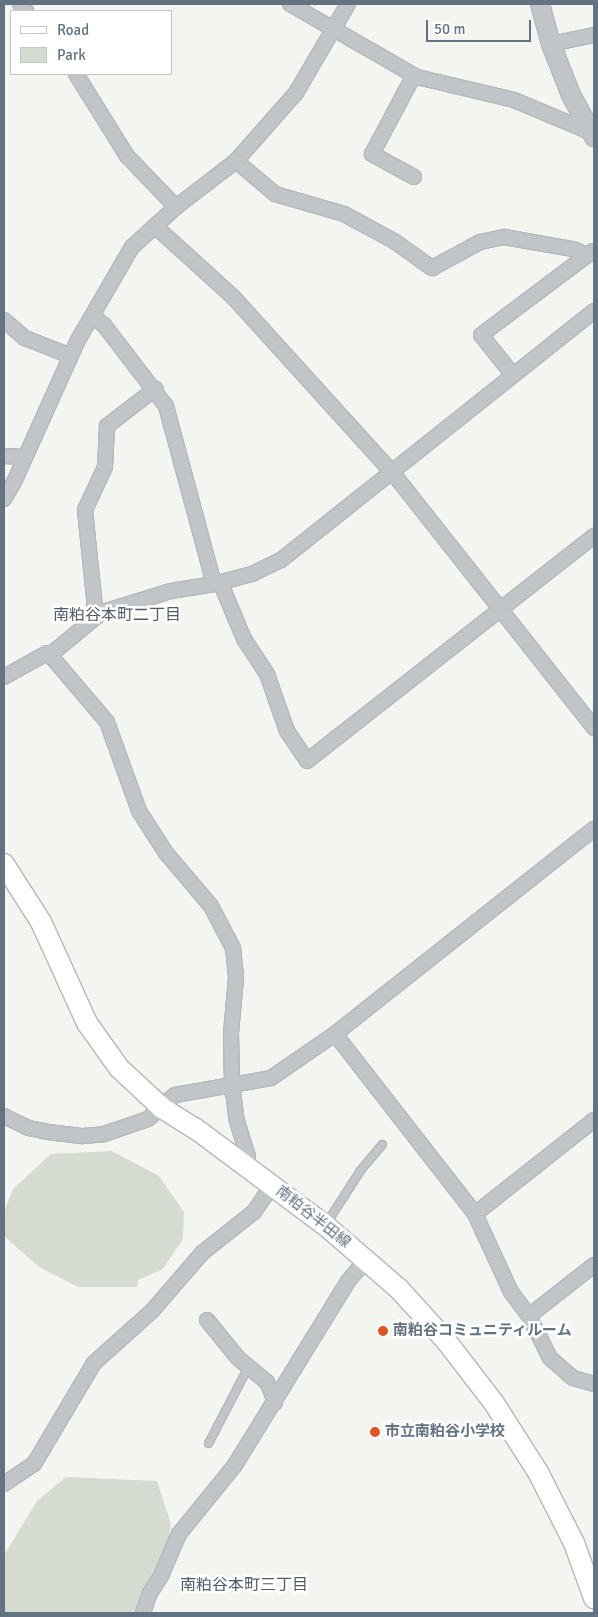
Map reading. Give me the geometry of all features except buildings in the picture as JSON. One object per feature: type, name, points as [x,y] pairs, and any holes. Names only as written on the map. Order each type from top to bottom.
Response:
[{"type":"main road","name":"南粕谷半田線","points":[[4,864],[26,894],[75,1000],[100,1044],[119,1068],[162,1108],[272,1185],[325,1225],[366,1260],[417,1308],[494,1403],[557,1509],[594,1598]]},
{"type":"street","points":[[290,4],[414,75],[514,100],[592,135]]},
{"type":"street","points":[[4,499],[71,356],[132,247],[176,207],[236,161],[296,93],[348,4]]},
{"type":"street","points":[[540,4],[551,44],[592,135]]},
{"type":"street","points":[[551,44],[594,35]]},
{"type":"street","points":[[77,75],[127,156],[176,207]]},
{"type":"street","points":[[414,75],[372,154],[414,177]]},
{"type":"street","points":[[236,161],[276,194],[344,214],[394,241],[432,268],[480,242],[504,237],[591,252]]},
{"type":"street","points":[[155,226],[234,298],[392,472],[594,728]]},
{"type":"street","points":[[513,375],[481,335],[591,252]]},
{"type":"street","points":[[50,655],[103,612],[171,591],[217,584],[259,572],[282,560],[594,312]]},
{"type":"street","points":[[93,317],[104,325],[155,389],[166,406],[217,584],[244,639],[267,674],[287,731],[307,761],[594,536]]},
{"type":"street","points":[[4,320],[25,338],[71,356]]},
{"type":"street","points":[[96,617],[85,510],[105,468],[107,426],[155,389]]},
{"type":"street","points":[[4,456],[24,457]]},
{"type":"street","points":[[4,677],[47,653],[50,655],[107,722],[139,811],[166,852],[210,906],[230,941],[236,978],[231,1033],[232,1083],[237,1121],[248,1156],[244,1165]]},
{"type":"street","points":[[4,1116],[29,1128],[83,1136],[120,1130],[148,1118],[175,1095],[232,1083],[272,1078],[335,1034],[594,828]]},
{"type":"street","points":[[335,1034],[475,1214],[511,1292],[529,1316],[541,1344],[557,1366],[573,1378],[594,1384]]},
{"type":"street","points":[[475,1214],[594,1120]]},
{"type":"street","points":[[4,1484],[34,1464],[94,1364],[152,1311],[202,1253],[254,1212],[272,1185]]},
{"type":"street","points":[[143,1613],[150,1593],[161,1576],[179,1534],[221,1485],[275,1402],[348,1281],[366,1260]]},
{"type":"street","points":[[529,1316],[594,1265]]},
{"type":"street","points":[[208,1320],[238,1358],[249,1365],[267,1382],[275,1402]]},
{"type":"lane","points":[[325,1225],[360,1170],[382,1144]]},
{"type":"lane","points":[[208,1443],[249,1365]]},
{"type":"green space","points":[[112,1151],[159,1176],[184,1212],[183,1239],[163,1269],[138,1280],[137,1287],[78,1287],[39,1267],[4,1236],[4,1212],[13,1189],[51,1154]]},
{"type":"green space","points":[[66,1477],[157,1481],[171,1524],[165,1575],[141,1613],[4,1613],[4,1555],[37,1501]]},
{"type":"place","name":"南粕谷コミュニティルーム","points":[[383,1331]]},
{"type":"place","name":"市立南粕谷小学校","points":[[375,1432]]},
{"type":"district","name":"南粕谷本町二丁目","points":[[117,615]]},
{"type":"district","name":"南粕谷本町三丁目","points":[[244,1585]]}]
